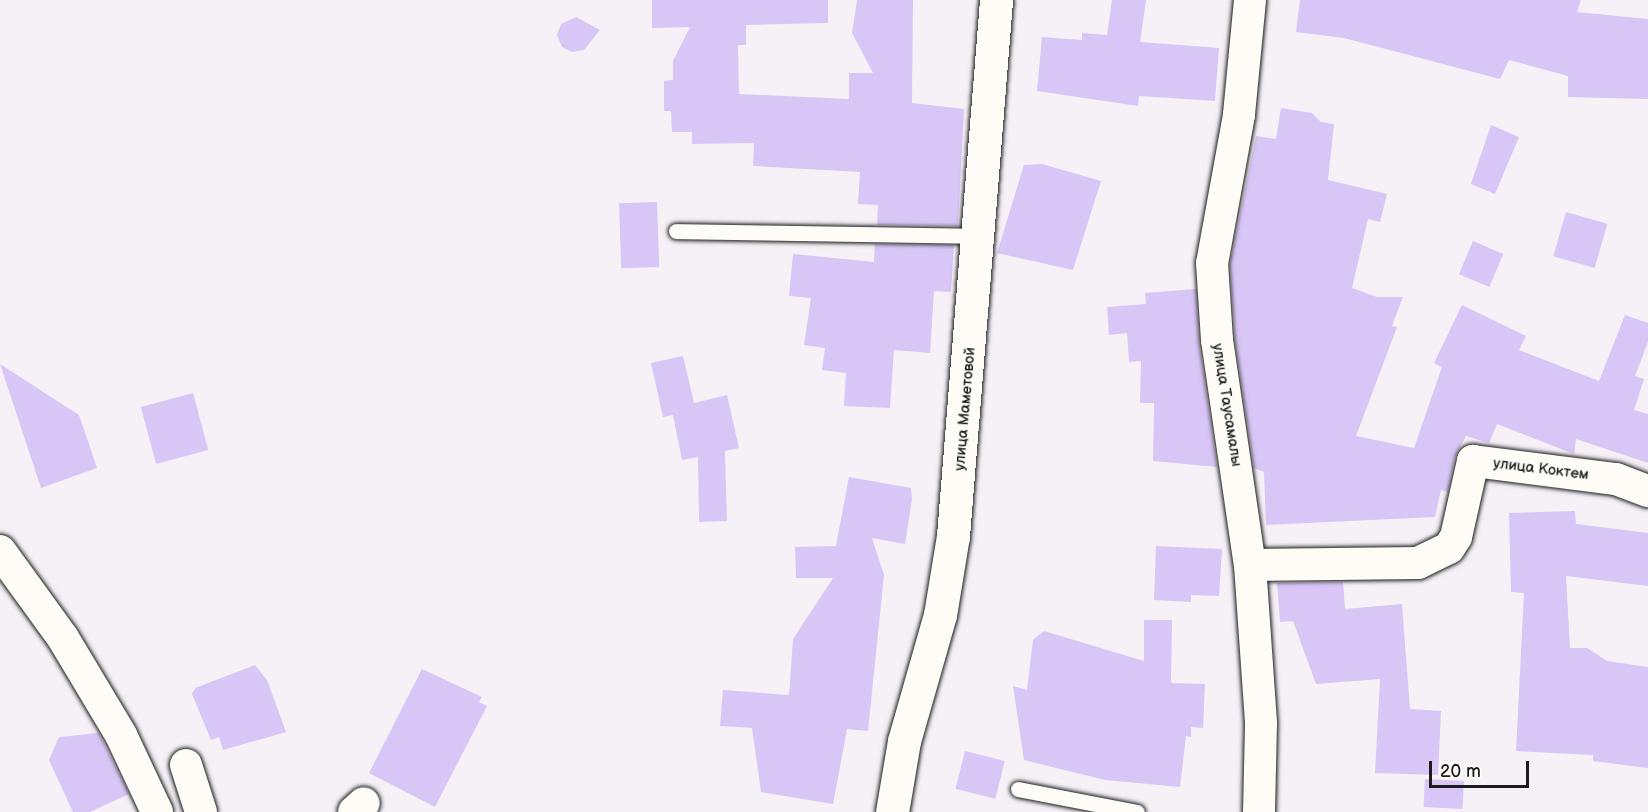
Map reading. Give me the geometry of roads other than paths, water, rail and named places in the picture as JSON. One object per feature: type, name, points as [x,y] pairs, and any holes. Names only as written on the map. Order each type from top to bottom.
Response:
[{"type":"street","name":"улица Маметовой","points":[[892,812],[904,741],[940,615],[953,536],[980,236],[996,0]]},
{"type":"street","name":"улица Таусамалы","points":[[1250,0],[1239,114],[1212,263],[1217,340],[1250,564],[1261,724],[1259,812]]},
{"type":"street","name":"улица Коктем","points":[[1250,564],[1418,563],[1449,548],[1456,537],[1473,461],[1582,473],[1648,491]]},
{"type":"street","points":[[0,551],[63,638],[121,735],[157,812]]},
{"type":"street","points":[[186,765],[201,812]]},
{"type":"lane","points":[[676,231],[980,236]]},
{"type":"lane","points":[[1018,789],[1137,812]]}]
